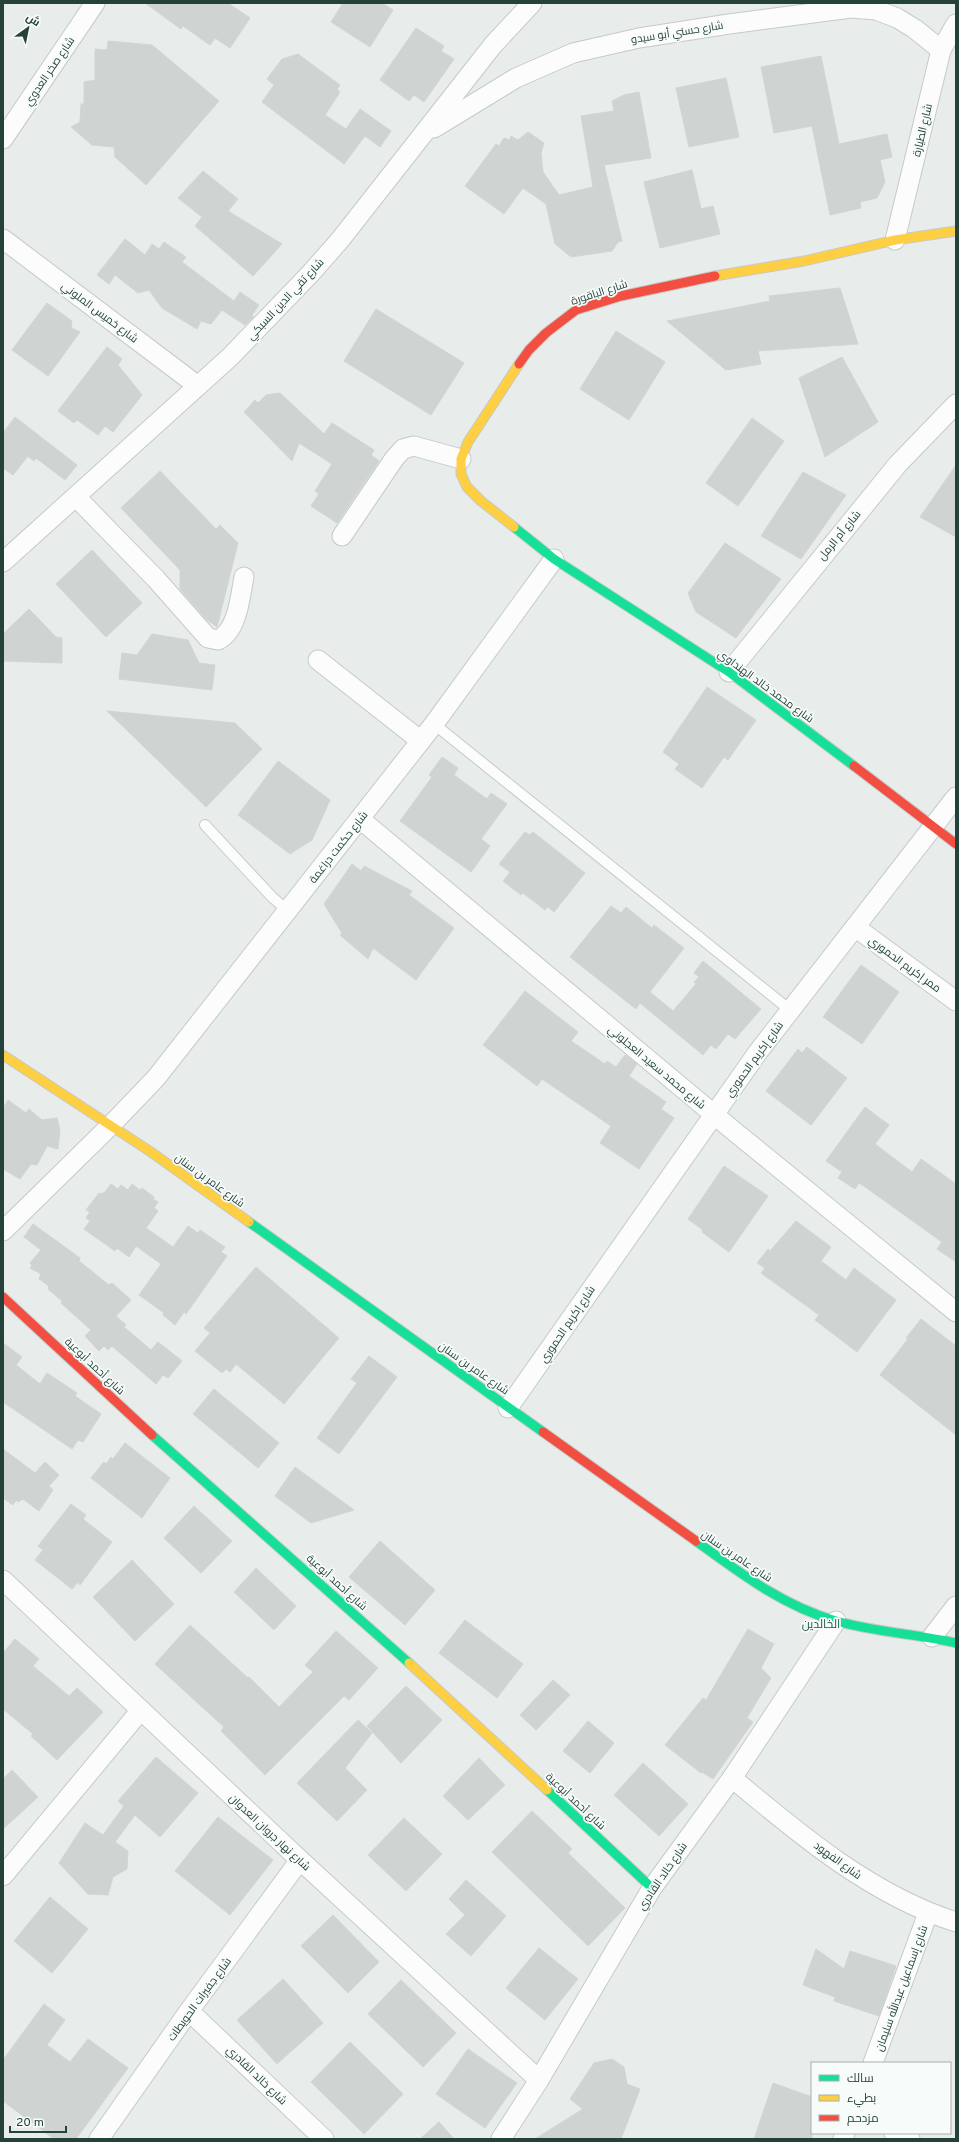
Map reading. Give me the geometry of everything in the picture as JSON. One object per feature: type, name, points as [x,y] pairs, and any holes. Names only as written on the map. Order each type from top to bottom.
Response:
[{"type":"street","name":"شارع صخر العدوي","points":[[3,139],[95,3]]},
{"type":"street","name":"شارع تقي الدين السبكي","points":[[3,562],[198,386],[255,332],[310,274],[340,240],[493,45],[532,3]]},
{"type":"street","name":"شارع حسني أبو سيدو","points":[[422,135],[516,78],[573,53],[639,38],[796,9],[851,8],[876,10],[897,18],[915,29],[941,50]]},
{"type":"street","name":"شارع الطيارة","points":[[895,240],[941,50],[956,24]]},
{"type":"street","name":"شارع الباقورة","points":[[554,559],[481,501],[467,487],[461,474],[461,459],[468,442],[529,350],[546,333],[576,310],[621,296],[711,277],[804,261],[895,240],[956,231]]},
{"type":"street","name":"شارع خميس الملوني","points":[[3,239],[198,386]]},
{"type":"street","name":"شارع أم الرمل","points":[[729,672],[898,464],[956,404]]},
{"type":"street","points":[[342,536],[394,459],[403,449],[414,446],[461,459]]},
{"type":"street","points":[[76,497],[156,579],[208,638],[218,640],[225,637],[236,616],[244,577]]},
{"type":"street","name":"شارع محمد خالد الهنداوي","points":[[554,559],[729,672],[837,752],[933,828],[956,844]]},
{"type":"street","name":"شارع حكمت دراغمة","points":[[3,1230],[111,1125],[156,1078],[421,741],[554,559]]},
{"type":"street","points":[[318,660],[421,741]]},
{"type":"street","name":"شارع إكريم الحموري","points":[[508,1408],[714,1114],[790,1010],[956,797]]},
{"type":"street","name":"شارع محمد سعيد العجلوني","points":[[360,820],[714,1114],[956,1312]]},
{"type":"street","name":"ممر إكريم الحموري","points":[[855,927],[956,1001]]},
{"type":"street","name":"شارع عامر بن سنان","points":[[3,1055],[111,1125],[763,1589],[800,1608],[836,1621],[932,1637],[956,1643]]},
{"type":"street","name":"شارع أحمد أبوعية","points":[[3,1297],[139,1423],[454,1704],[652,1888]]},
{"type":"street","name":"شارع نهار جروان العدوان","points":[[3,1580],[300,1860],[539,2080]]},
{"type":"street","points":[[932,1637],[956,1606]]},
{"type":"street","name":"شارع خالد القادري","points":[[501,2139],[539,2080],[652,1888],[732,1778],[836,1621]]},
{"type":"street","points":[[3,1876],[141,1710]]},
{"type":"street","name":"شارع الفهود","points":[[732,1778],[779,1817],[866,1880],[928,1913],[956,1922]]},
{"type":"street","name":"شارع جفيرات الحويطات","points":[[99,2139],[300,1860]]},
{"type":"street","name":"شارع إسماعيل عبدالله سليمان","points":[[874,2062],[928,1913]]},
{"type":"street","name":"شارع خالد القادري","points":[[190,2011],[324,2139]]},
{"type":"street","points":[[897,2134],[910,2139]]},
{"type":"lane","points":[[434,724],[790,1010]]},
{"type":"lane","points":[[205,825],[272,897],[288,911]]},
{"type":"building","points":[[145,3],[228,3],[250,18],[230,48],[215,38],[210,45],[183,26],[181,29]]},
{"type":"building","points":[[343,3],[382,3],[393,10],[370,47],[331,22]]},
{"type":"building","points":[[416,28],[444,46],[441,51],[454,59],[424,102],[414,95],[409,101],[380,80]]},
{"type":"building","points":[[108,41],[152,45],[219,101],[146,185],[115,157],[114,147],[92,145],[71,127],[80,122],[81,104],[84,104],[84,82],[95,80],[95,49],[107,50]]},
{"type":"building","points":[[298,54],[340,85],[337,89],[340,92],[325,115],[346,129],[360,109],[391,131],[380,147],[365,136],[344,164],[262,102],[274,85],[267,79],[282,59]]},
{"type":"building","points":[[821,56],[839,144],[887,134],[892,157],[880,160],[885,182],[877,198],[860,202],[861,208],[830,215],[812,126],[774,133],[761,67]]},
{"type":"building","points":[[726,78],[739,137],[689,147],[676,88]]},
{"type":"building","points":[[639,92],[651,158],[604,165],[622,241],[618,242],[612,251],[571,257],[555,244],[546,204],[523,188],[504,214],[465,186],[496,144],[499,146],[504,138],[510,140],[511,136],[518,140],[528,132],[544,143],[541,153],[543,172],[559,195],[593,187],[581,116],[614,111],[612,101],[624,95]]},
{"type":"building","points":[[692,170],[701,209],[713,206],[720,234],[660,248],[644,182]]},
{"type":"building","points":[[203,171],[238,199],[228,211],[282,244],[253,276],[195,226],[202,217],[178,198]]},
{"type":"building","points":[[125,239],[145,255],[152,244],[159,249],[164,242],[186,257],[182,262],[234,301],[240,292],[259,305],[252,315],[254,317],[245,325],[222,310],[211,324],[201,321],[197,329],[162,308],[149,290],[138,293],[115,275],[109,284],[97,275]]},
{"type":"building","points":[[840,288],[858,344],[758,351],[761,364],[726,370],[667,321],[770,301],[769,296]]},
{"type":"building","points":[[47,303],[72,321],[71,328],[80,332],[48,376],[12,350]]},
{"type":"building","points":[[376,309],[464,363],[431,415],[344,361]]},
{"type":"building","points":[[616,331],[665,362],[629,420],[580,389]]},
{"type":"building","points":[[107,347],[122,359],[118,365],[142,395],[113,432],[105,426],[98,435],[77,420],[74,423],[58,411]]},
{"type":"building","points":[[842,357],[878,422],[825,457],[799,378]]},
{"type":"building","points":[[280,393],[324,434],[332,423],[374,450],[371,455],[379,461],[337,523],[311,506],[319,494],[315,491],[332,464],[299,443],[292,461],[244,412],[255,400],[258,403],[266,395]]},
{"type":"building","points":[[15,417],[77,465],[65,480],[36,458],[34,461],[28,456],[13,475],[3,468],[3,433]]},
{"type":"building","points":[[752,418],[784,441],[738,506],[706,483]]},
{"type":"building","points":[[956,465],[956,537],[920,517]]},
{"type":"building","points":[[160,471],[216,529],[220,525],[238,543],[217,627],[206,619],[180,589],[180,570],[121,508]]},
{"type":"building","points":[[803,472],[846,495],[801,559],[761,536]]},
{"type":"building","points":[[725,543],[781,579],[736,638],[696,612],[688,593]]},
{"type":"building","points":[[92,550],[142,603],[106,637],[56,584]]},
{"type":"building","points":[[29,609],[56,637],[62,638],[62,663],[3,661],[3,634]]},
{"type":"building","points":[[152,634],[188,640],[199,663],[215,665],[212,690],[119,679],[122,653],[137,655]]},
{"type":"building","points":[[707,687],[756,720],[728,760],[724,757],[702,788],[675,769],[679,764],[663,752]]},
{"type":"building","points":[[107,711],[235,723],[262,749],[206,807]]},
{"type":"building","points":[[442,757],[458,768],[454,775],[487,799],[491,793],[507,804],[481,839],[490,846],[471,872],[400,821],[432,777],[429,775]]},
{"type":"building","points":[[278,761],[330,800],[312,840],[290,854],[238,815]]},
{"type":"building","points":[[525,832],[530,835],[533,832],[585,873],[554,912],[548,907],[545,910],[523,893],[521,895],[503,881],[510,872],[499,864]]},
{"type":"building","points":[[352,864],[361,871],[364,866],[412,891],[409,895],[454,928],[416,980],[373,948],[368,959],[340,935],[342,933],[324,904]]},
{"type":"building","points":[[611,906],[621,913],[626,907],[652,928],[654,925],[684,948],[650,992],[673,1011],[696,984],[694,982],[699,977],[694,973],[703,961],[761,1009],[735,1039],[728,1034],[716,1049],[711,1045],[703,1055],[640,1003],[636,1009],[570,957]]},
{"type":"building","points":[[861,965],[899,992],[862,1044],[823,1017]]},
{"type":"building","points":[[525,991],[578,1032],[571,1041],[605,1064],[607,1061],[616,1067],[625,1055],[637,1064],[629,1076],[666,1102],[661,1109],[674,1118],[639,1169],[600,1143],[611,1126],[542,1079],[537,1086],[483,1045]]},
{"type":"building","points":[[807,1047],[847,1078],[811,1125],[766,1091],[798,1049],[802,1053]]},
{"type":"building","points":[[8,1100],[26,1113],[29,1109],[42,1120],[57,1118],[60,1130],[58,1149],[47,1146],[37,1165],[31,1164],[20,1179],[3,1169],[3,1108]]},
{"type":"building","points":[[865,1107],[889,1125],[875,1144],[912,1172],[921,1159],[956,1184],[956,1262],[937,1249],[942,1242],[859,1183],[855,1189],[838,1178],[842,1172],[826,1161]]},
{"type":"building","points":[[724,1166],[768,1196],[729,1252],[702,1232],[703,1230],[688,1219]]},
{"type":"building","points":[[111,1184],[118,1189],[121,1185],[128,1190],[132,1184],[140,1190],[142,1188],[154,1197],[153,1199],[158,1202],[154,1208],[158,1211],[146,1228],[173,1247],[188,1226],[198,1233],[200,1230],[225,1247],[221,1252],[227,1256],[186,1314],[184,1312],[175,1325],[163,1315],[164,1313],[139,1295],[161,1264],[136,1246],[129,1257],[117,1248],[115,1251],[84,1229],[90,1221],[86,1218],[90,1212],[86,1210],[99,1193],[101,1194],[105,1192]]},
{"type":"building","points":[[796,1221],[831,1247],[821,1261],[846,1280],[854,1268],[896,1300],[857,1352],[815,1320],[819,1315],[761,1273],[765,1268],[757,1263],[768,1249],[770,1251]]},
{"type":"building","points":[[33,1224],[80,1258],[79,1261],[109,1285],[112,1283],[131,1300],[116,1316],[126,1325],[124,1327],[151,1350],[158,1342],[182,1361],[168,1378],[163,1375],[156,1384],[112,1346],[108,1350],[104,1346],[99,1351],[85,1336],[91,1330],[61,1303],[62,1301],[48,1289],[49,1286],[39,1279],[41,1274],[30,1268],[32,1265],[30,1263],[41,1250],[24,1237]]},
{"type":"building","points":[[256,1267],[339,1338],[284,1404],[236,1364],[230,1372],[226,1369],[222,1373],[195,1351],[210,1333],[204,1328]]},
{"type":"building","points":[[921,1319],[956,1346],[956,1435],[880,1375],[908,1339],[906,1338]]},
{"type":"building","points":[[3,1343],[22,1357],[16,1365],[40,1384],[47,1373],[77,1393],[75,1396],[101,1414],[83,1442],[78,1440],[72,1449],[3,1402]]},
{"type":"building","points":[[369,1356],[397,1377],[339,1454],[317,1438],[357,1383],[351,1379]]},
{"type":"building","points":[[214,1389],[279,1443],[258,1468],[193,1414]]},
{"type":"building","points":[[125,1443],[170,1478],[142,1518],[91,1478],[104,1462],[106,1464],[111,1457],[113,1459]]},
{"type":"building","points":[[3,1449],[35,1473],[45,1462],[59,1475],[49,1486],[53,1490],[39,1511],[23,1499],[18,1502],[16,1500],[13,1505],[3,1498]]},
{"type":"building","points":[[295,1467],[354,1510],[311,1523],[275,1496]]},
{"type":"building","points":[[71,1504],[86,1515],[83,1519],[112,1542],[80,1585],[78,1582],[72,1589],[35,1560],[43,1550],[38,1546]]},
{"type":"building","points":[[194,1506],[232,1541],[201,1573],[164,1538]]},
{"type":"building","points":[[380,1541],[435,1590],[405,1625],[349,1577]]},
{"type":"building","points":[[132,1560],[174,1604],[135,1641],[93,1597]]},
{"type":"building","points":[[256,1568],[296,1606],[274,1630],[234,1592]]},
{"type":"building","points":[[465,1620],[523,1664],[497,1698],[439,1653]]},
{"type":"building","points":[[190,1625],[248,1678],[249,1677],[279,1707],[313,1672],[305,1665],[336,1631],[378,1668],[349,1700],[344,1696],[265,1775],[221,1731],[224,1727],[155,1664]]},
{"type":"building","points":[[748,1629],[774,1644],[761,1668],[771,1678],[747,1718],[753,1722],[713,1779],[702,1772],[701,1773],[665,1745],[703,1698],[706,1700]]},
{"type":"building","points":[[15,1639],[39,1659],[33,1666],[69,1696],[77,1688],[103,1712],[57,1760],[31,1736],[33,1734],[3,1709],[3,1653]]},
{"type":"building","points":[[553,1680],[570,1695],[536,1730],[520,1715]]},
{"type":"building","points":[[406,1686],[442,1720],[401,1763],[367,1726]]},
{"type":"building","points":[[358,1720],[372,1733],[345,1768],[367,1790],[337,1821],[297,1783]]},
{"type":"building","points":[[588,1721],[614,1743],[590,1773],[563,1751]]},
{"type":"building","points":[[156,1757],[198,1793],[160,1837],[135,1815],[115,1842],[128,1851],[127,1869],[113,1877],[108,1895],[88,1894],[59,1863],[85,1823],[103,1835],[124,1806],[118,1801]]},
{"type":"building","points":[[479,1758],[505,1785],[468,1820],[443,1796]]},
{"type":"building","points":[[643,1763],[688,1804],[659,1836],[614,1795]]},
{"type":"building","points":[[12,1770],[38,1797],[3,1829],[3,1779]]},
{"type":"building","points":[[532,1811],[572,1849],[568,1853],[625,1908],[588,1946],[492,1852]]},
{"type":"building","points":[[218,1817],[273,1860],[230,1915],[175,1871]]},
{"type":"building","points":[[404,1818],[442,1854],[406,1891],[368,1855]]},
{"type":"building","points":[[466,1880],[506,1916],[471,1956],[446,1934],[465,1915],[449,1899]]},
{"type":"building","points":[[50,1897],[88,1929],[52,1973],[14,1941]]},
{"type":"building","points":[[333,1915],[379,1962],[348,1993],[301,1946]]},
{"type":"building","points":[[539,1948],[578,1979],[545,2020],[506,1988]]},
{"type":"building","points":[[816,1949],[844,1969],[850,1951],[896,1966],[879,2016],[834,2001],[835,1997],[803,1985]]},
{"type":"building","points":[[283,1979],[323,2023],[277,2064],[237,2020]]},
{"type":"building","points":[[401,1980],[456,2033],[423,2067],[368,2014]]},
{"type":"building","points":[[44,2004],[65,2020],[47,2045],[70,2062],[88,2039],[128,2068],[76,2139],[54,2139],[3,2101],[3,2060]]},
{"type":"building","points":[[350,2042],[403,2094],[364,2134],[311,2082]]},
{"type":"building","points":[[468,2049],[517,2083],[485,2128],[436,2094]]},
{"type":"building","points":[[612,2059],[624,2067],[627,2084],[640,2089],[621,2139],[535,2139],[583,2109],[570,2099],[594,2063]]},
{"type":"building","points":[[773,2083],[811,2097],[812,2139],[754,2139]]},
{"type":"building","points":[[439,2122],[454,2139],[420,2139]]},
{"type":"traffic: fast","points":[[514,527],[554,559],[729,672],[854,766]]},
{"type":"traffic: fast","points":[[249,1222],[543,1432]]},
{"type":"traffic: fast","points":[[152,1435],[409,1663]]},
{"type":"traffic: fast","points":[[696,1541],[729,1565],[780,1598],[817,1615],[851,1625],[956,1643]]},
{"type":"traffic: fast","points":[[547,1790],[652,1888]]},
{"type":"traffic: slow","points":[[715,276],[804,261],[895,240],[956,231]]},
{"type":"traffic: slow","points":[[514,527],[481,501],[467,487],[461,474],[461,459],[468,442],[519,364]]},
{"type":"traffic: slow","points":[[3,1055],[151,1152],[249,1222]]},
{"type":"traffic: slow","points":[[409,1663],[547,1790]]},
{"type":"traffic: jam","points":[[519,364],[529,350],[546,333],[576,310],[621,296],[715,276]]},
{"type":"traffic: jam","points":[[854,766],[956,844]]},
{"type":"traffic: jam","points":[[3,1297],[152,1435]]},
{"type":"traffic: jam","points":[[543,1432],[696,1541]]},
{"type":"district","name":"الخالدين","points":[[821,1624]]}]
